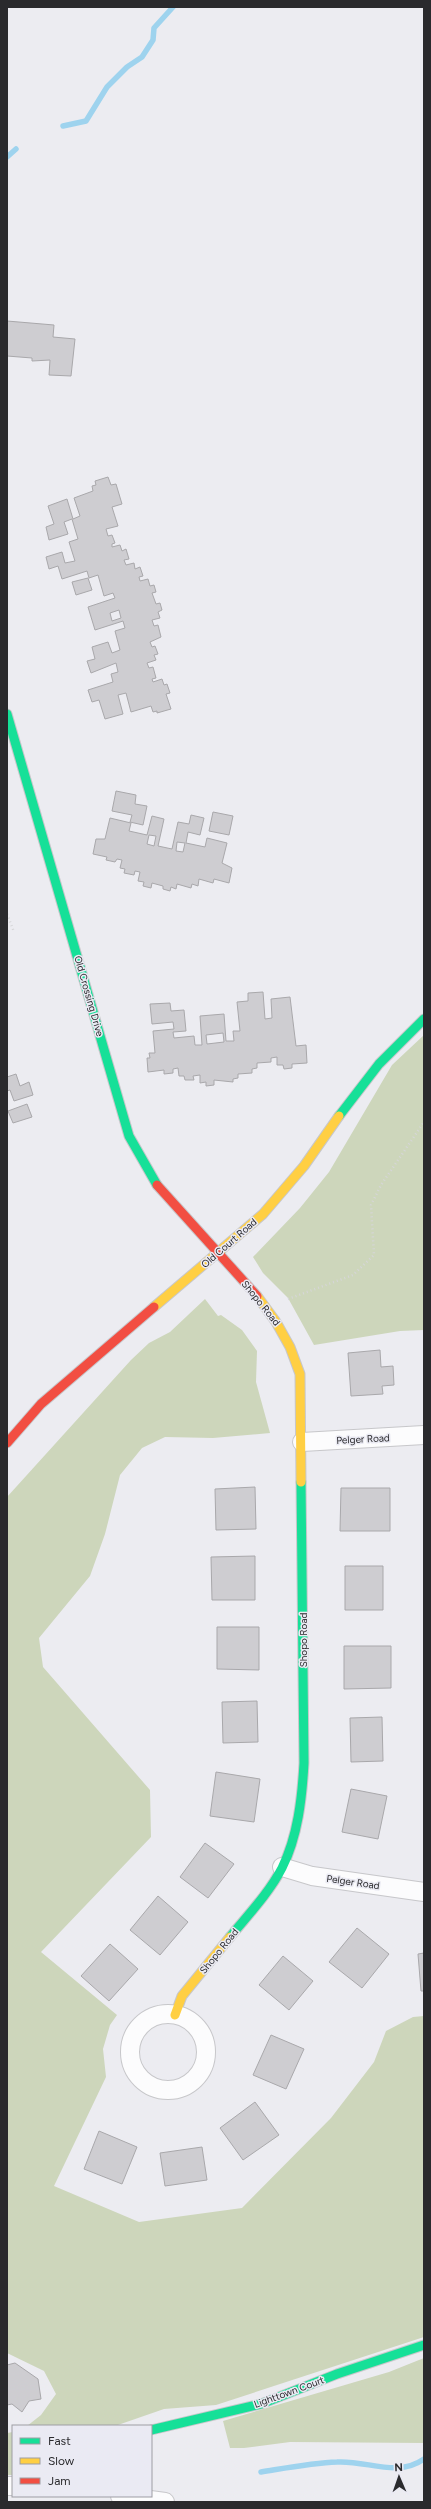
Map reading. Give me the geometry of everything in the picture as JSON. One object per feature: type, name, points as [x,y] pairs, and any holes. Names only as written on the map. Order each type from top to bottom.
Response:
[{"type":"street","name":"Old Crossing Drive","points":[[7,714],[129,1136],[143,1164],[162,1190],[218,1252]]},
{"type":"street","name":"Old Court Road","points":[[7,1443],[40,1404],[218,1252],[286,1191],[373,1071],[402,1038],[424,1019]]},
{"type":"street","name":"Shopo Road","points":[[175,2015],[182,1996],[267,1892],[282,1867],[290,1847],[298,1816],[304,1763],[302,1442],[300,1380],[294,1353],[270,1312],[218,1252]]},
{"type":"street","name":"Pelger Road","points":[[302,1442],[424,1435]]},
{"type":"street","name":"Pelger Road","points":[[282,1867],[312,1876],[424,1892]]},
{"type":"street","points":[[175,2015],[185,2018],[198,2028],[204,2038],[206,2054],[202,2070],[195,2079],[181,2088],[164,2090],[154,2087],[140,2077],[132,2063],[131,2047],[136,2032],[144,2023],[158,2016],[175,2015]]},
{"type":"street","name":"Lighttown Court","points":[[152,2430],[261,2404],[337,2374],[424,2345]]},
{"type":"street","points":[[128,2497],[165,2502]]},
{"type":"path","points":[[7,914],[14,932]]},
{"type":"path","points":[[288,1299],[353,1275],[374,1255],[371,1205],[381,1185],[424,1122]]},
{"type":"green space","points":[[424,1035],[424,1330],[400,1331],[314,1345],[288,1298],[263,1273],[253,1257],[300,1208],[329,1172],[392,1065]]},
{"type":"green space","points":[[205,1299],[218,1316],[221,1315],[242,1330],[257,1351],[256,1382],[270,1433],[213,1438],[165,1437],[142,1448],[120,1475],[105,1534],[90,1576],[39,1638],[43,1667],[150,1790],[151,1837],[41,1952],[117,2015],[110,2025],[103,2049],[106,2077],[54,2186],[139,2222],[242,2208],[331,2118],[374,2062],[386,2031],[413,2017],[424,2016],[424,2337],[216,2405],[164,2409],[118,2425],[28,2425],[41,2415],[56,2394],[44,2371],[7,2353],[7,1497],[131,1360],[149,1343],[170,1332]]},
{"type":"green space","points":[[424,2358],[424,2443],[290,2442],[244,2448],[230,2448],[223,2421],[389,2372]]},
{"type":"green space","points":[[12,2432],[12,2475],[7,2475],[7,2433]]},
{"type":"building","points":[[7,321],[54,325],[53,337],[75,339],[71,376],[49,375],[50,360],[32,361],[32,358],[7,356]]},
{"type":"building","points":[[108,477],[111,485],[116,484],[122,504],[112,507],[118,526],[106,529],[108,536],[112,535],[115,543],[112,544],[112,547],[120,545],[122,551],[126,549],[129,559],[124,560],[126,565],[134,563],[135,569],[140,567],[143,576],[139,577],[140,581],[148,579],[150,586],[154,585],[156,592],[152,593],[156,604],[160,603],[162,610],[158,612],[160,618],[152,620],[154,626],[158,625],[161,637],[150,642],[152,647],[155,646],[158,654],[154,655],[156,660],[147,663],[149,668],[153,667],[156,678],[152,679],[153,682],[162,679],[164,685],[167,684],[170,693],[166,694],[171,709],[157,713],[157,711],[153,712],[151,706],[131,712],[126,693],[118,695],[123,714],[105,719],[99,700],[92,702],[88,690],[113,682],[111,674],[118,672],[116,663],[91,673],[87,661],[95,659],[92,647],[108,642],[112,653],[120,650],[115,631],[125,628],[123,621],[95,630],[88,607],[115,598],[113,593],[104,596],[98,575],[89,578],[87,571],[62,579],[58,566],[49,569],[46,557],[62,552],[65,563],[75,561],[69,542],[78,539],[72,519],[64,522],[68,534],[49,540],[46,527],[54,524],[48,506],[67,499],[73,519],[80,516],[74,498],[93,491],[92,486],[96,485],[95,481]],"holes":[[[119,610],[121,618],[112,621],[110,613]]]},
{"type":"building","points":[[88,578],[92,590],[76,595],[72,582]]},
{"type":"building","points":[[116,791],[136,795],[135,804],[147,806],[143,825],[130,822],[132,815],[112,811]]},
{"type":"building","points":[[213,812],[233,816],[229,835],[209,831]]},
{"type":"building","points":[[191,815],[204,818],[200,835],[188,832],[186,843],[205,847],[207,838],[227,843],[222,863],[232,868],[229,883],[214,879],[213,883],[199,879],[198,886],[192,884],[191,888],[177,884],[176,889],[171,887],[170,891],[163,889],[163,886],[152,883],[151,888],[143,886],[144,882],[138,881],[140,872],[135,871],[134,875],[124,873],[125,869],[120,868],[122,860],[117,859],[115,862],[106,860],[107,857],[93,854],[96,839],[105,839],[110,818],[131,823],[129,831],[147,835],[152,816],[164,819],[158,846],[172,849],[178,822],[189,824]],"holes":[[[149,835],[156,836],[154,846],[147,844]],[[177,842],[185,843],[183,852],[176,851]]]},
{"type":"building","points":[[263,992],[265,1019],[272,1018],[271,999],[290,997],[296,1046],[306,1045],[307,1063],[292,1064],[292,1068],[284,1069],[283,1065],[277,1065],[277,1057],[271,1058],[271,1062],[257,1063],[257,1068],[252,1069],[252,1073],[238,1074],[238,1078],[233,1079],[233,1082],[214,1080],[214,1085],[206,1086],[206,1082],[200,1083],[200,1075],[193,1076],[194,1080],[185,1080],[184,1076],[179,1076],[178,1068],[173,1069],[173,1073],[164,1074],[164,1070],[148,1072],[147,1058],[150,1058],[149,1053],[155,1053],[153,1031],[174,1029],[173,1022],[152,1024],[150,1004],[170,1003],[171,1011],[184,1010],[186,1031],[173,1032],[174,1038],[194,1036],[195,1045],[202,1045],[200,1016],[224,1014],[226,1041],[234,1041],[233,1031],[240,1031],[237,1002],[248,1001],[248,993]],"holes":[[[223,1033],[224,1042],[207,1044],[206,1035]]]},
{"type":"building","points":[[16,1074],[20,1086],[29,1082],[33,1095],[14,1101],[10,1090],[7,1091],[7,1077]]},
{"type":"building","points":[[27,1104],[32,1117],[13,1123],[8,1111]]},
{"type":"building","points":[[380,1350],[381,1367],[393,1366],[394,1385],[382,1386],[383,1394],[351,1396],[348,1353]]},
{"type":"building","points":[[255,1487],[256,1529],[216,1530],[215,1489]]},
{"type":"building","points":[[341,1488],[390,1488],[390,1531],[340,1531]]},
{"type":"building","points":[[255,1556],[255,1600],[212,1600],[211,1557]]},
{"type":"building","points":[[345,1566],[383,1566],[383,1610],[345,1610]]},
{"type":"building","points":[[217,1627],[259,1627],[259,1670],[217,1669]]},
{"type":"building","points":[[344,1646],[391,1646],[391,1688],[344,1689]]},
{"type":"building","points":[[257,1701],[258,1742],[223,1743],[222,1702]]},
{"type":"building","points":[[382,1717],[383,1761],[351,1762],[350,1718]]},
{"type":"building","points":[[216,1772],[260,1779],[254,1822],[210,1816]]},
{"type":"building","points":[[351,1789],[387,1796],[378,1839],[342,1832]]},
{"type":"building","points":[[205,1843],[234,1864],[208,1898],[180,1877]]},
{"type":"building","points":[[158,1896],[188,1922],[160,1955],[130,1930]]},
{"type":"building","points":[[357,1928],[389,1954],[362,1988],[329,1962]]},
{"type":"building","points":[[110,1944],[138,1969],[109,2001],[81,1976]]},
{"type":"building","points":[[424,1953],[424,1991],[421,1991],[418,1954]]},
{"type":"building","points":[[283,1956],[313,1981],[289,2010],[259,1985]]},
{"type":"building","points":[[271,2035],[304,2049],[286,2089],[253,2075]]},
{"type":"building","points":[[255,2102],[279,2135],[243,2160],[220,2128]]},
{"type":"building","points":[[99,2131],[137,2147],[122,2184],[84,2169]]},
{"type":"building","points":[[202,2147],[207,2180],[165,2186],[160,2153]]},
{"type":"building","points":[[15,2363],[38,2379],[41,2399],[29,2401],[22,2412],[12,2404],[7,2405],[7,2365]]},
{"type":"waterway","points":[[63,126],[86,121],[107,87],[127,67],[142,57],[153,40],[154,28],[173,7]]},
{"type":"waterway","points":[[7,157],[16,149]]},
{"type":"waterway","points":[[261,2472],[337,2462],[359,2463],[393,2468],[414,2465],[424,2459]]},
{"type":"traffic: fast","points":[[7,714],[129,1136],[157,1185]]},
{"type":"traffic: fast","points":[[339,1116],[379,1064],[424,1019]]},
{"type":"traffic: fast","points":[[230,1937],[265,1895],[277,1877],[292,1843],[298,1817],[304,1763],[301,1482]]},
{"type":"traffic: fast","points":[[152,2430],[261,2404],[337,2374],[424,2345]]},
{"type":"traffic: slow","points":[[154,1307],[263,1214],[304,1166],[339,1116]]},
{"type":"traffic: slow","points":[[257,1296],[276,1322],[290,1347],[300,1374],[301,1482]]},
{"type":"traffic: slow","points":[[175,2015],[182,1996],[230,1937]]},
{"type":"traffic: jam","points":[[157,1185],[257,1296]]},
{"type":"traffic: jam","points":[[7,1443],[41,1404],[154,1307]]}]
